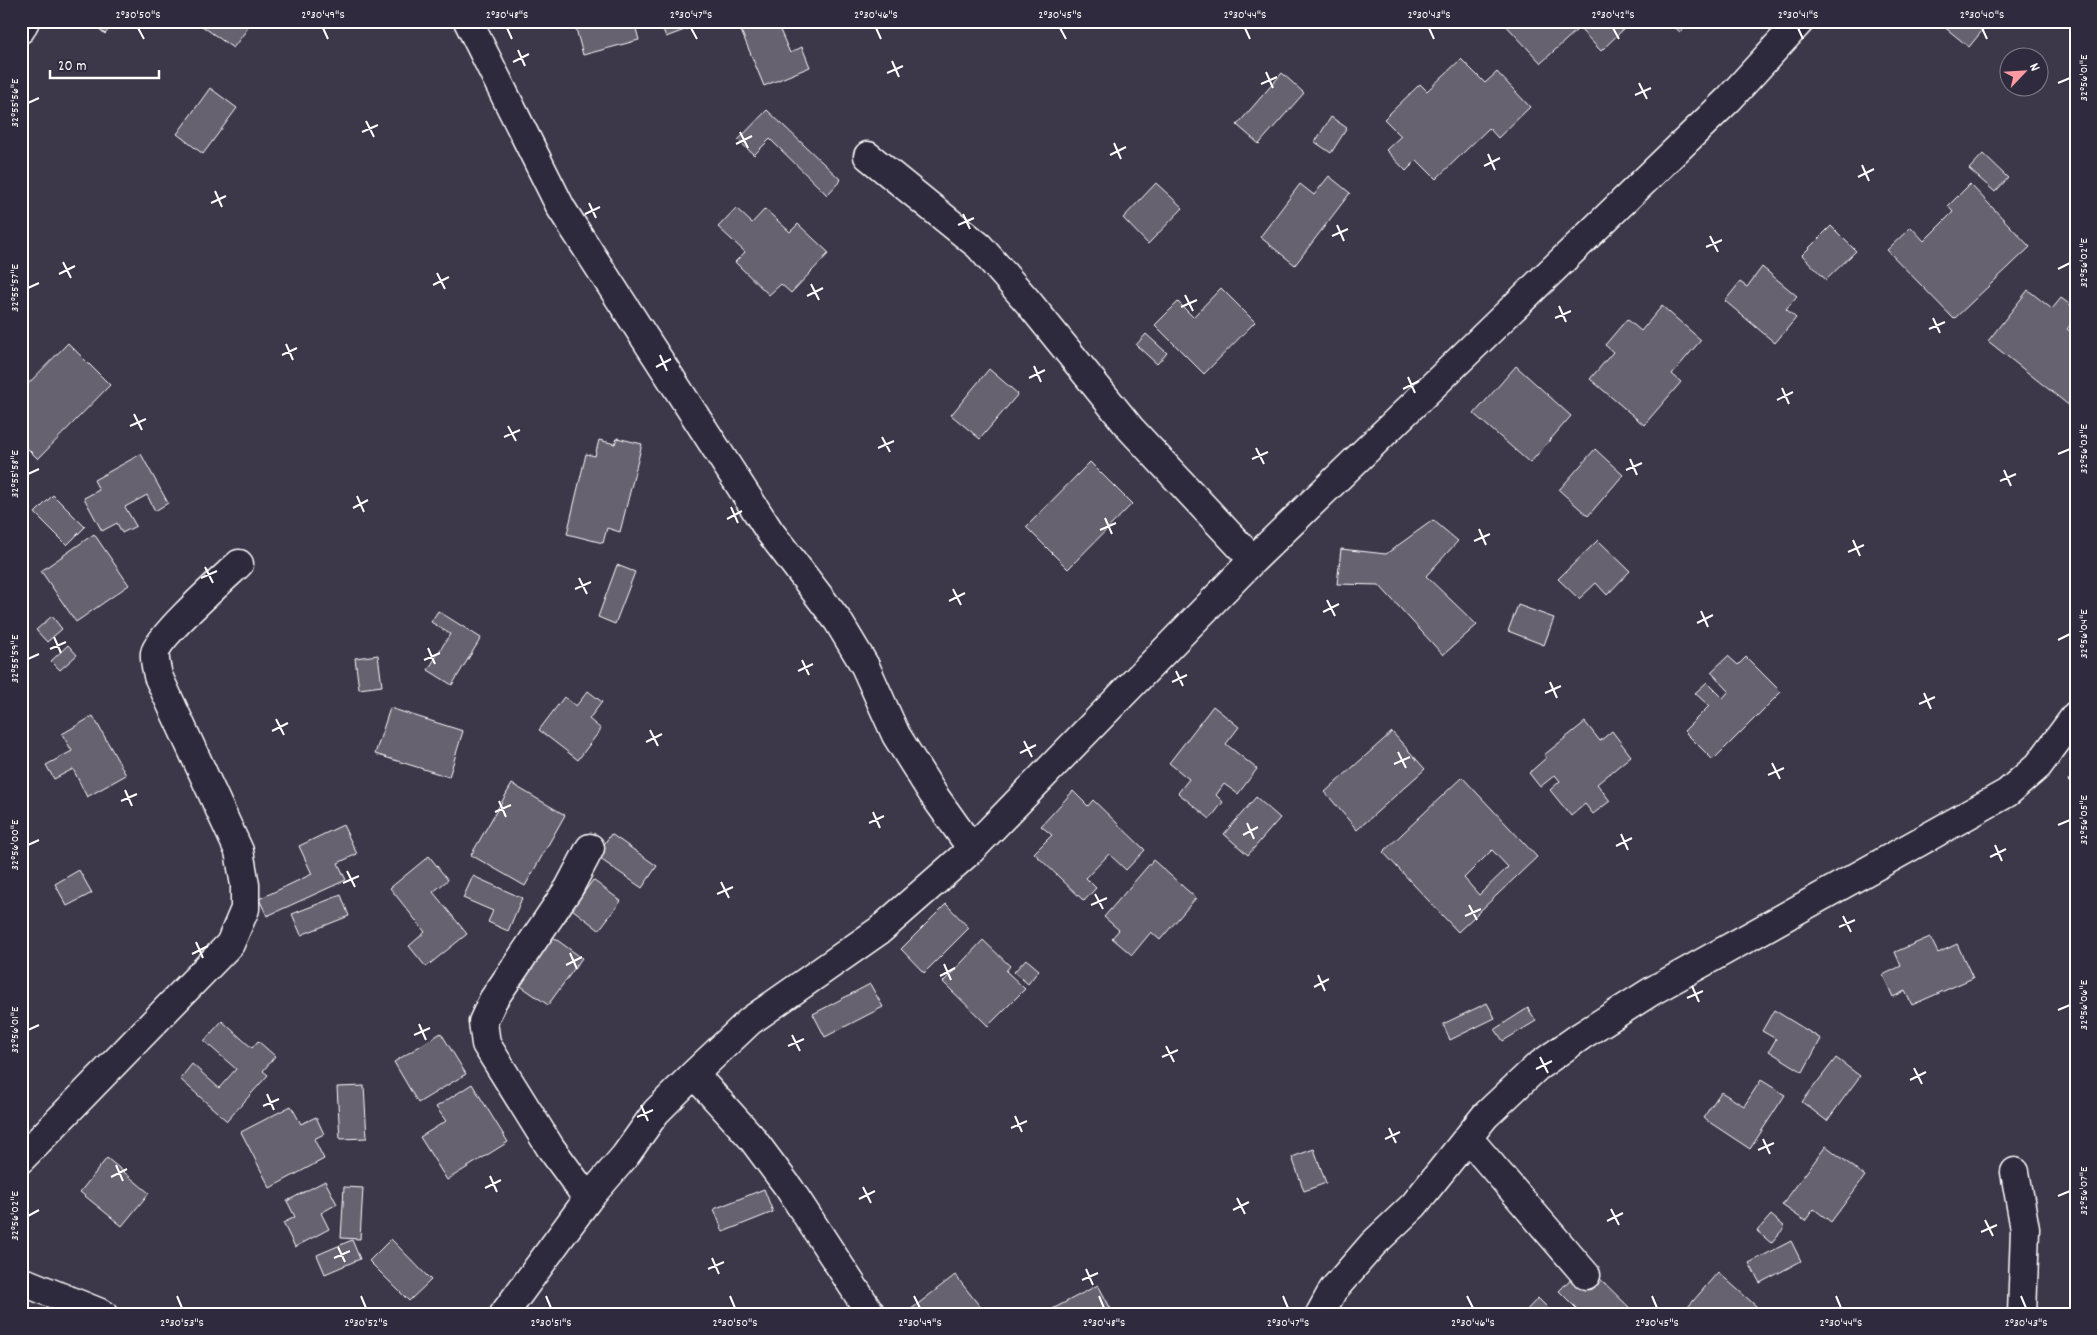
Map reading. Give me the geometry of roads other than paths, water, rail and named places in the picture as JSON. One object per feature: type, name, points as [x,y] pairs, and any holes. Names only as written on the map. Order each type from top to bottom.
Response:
[{"type":"street","points":[[21,29],[25,21]]},
{"type":"street","points":[[468,21],[562,208],[770,532],[838,622],[865,666],[896,735],[933,794],[972,849]]},
{"type":"street","points":[[504,1314],[588,1199],[625,1156],[656,1112],[694,1074],[750,1021],[880,930],[972,849],[1253,560],[1730,99],[1800,21]]},
{"type":"street","points":[[868,156],[980,246],[1030,303],[1130,428],[1253,560]]},
{"type":"street","points":[[21,1159],[230,944],[245,910],[246,885],[239,851],[158,676],[155,653],[164,639],[190,610],[239,564]]},
{"type":"street","points":[[1320,1314],[1333,1290],[1373,1244],[1414,1205],[1485,1116],[1537,1067],[1581,1036],[1652,991],[2006,793],[2038,766],[2076,715]]},
{"type":"street","points":[[588,1199],[550,1147],[486,1044],[483,1022],[493,1000],[569,888],[590,848]]},
{"type":"street","points":[[694,1074],[751,1137],[789,1188],[871,1314]]},
{"type":"street","points":[[1468,1138],[1586,1275]]},
{"type":"street","points":[[2015,1172],[2025,1229],[2022,1314]]},
{"type":"street","points":[[21,1284],[29,1284],[103,1314]]}]
